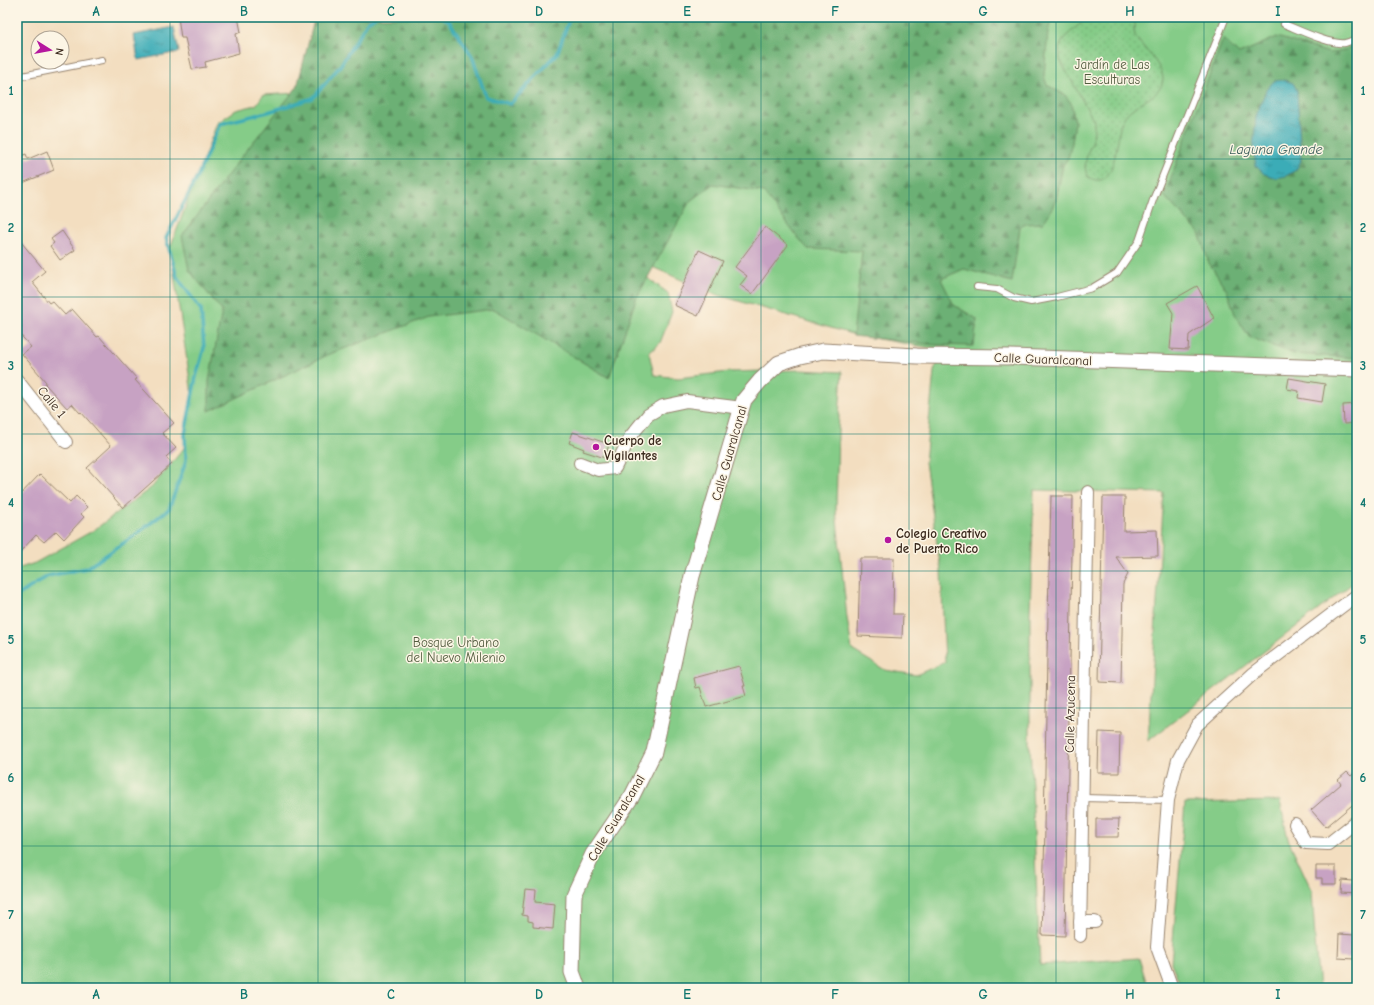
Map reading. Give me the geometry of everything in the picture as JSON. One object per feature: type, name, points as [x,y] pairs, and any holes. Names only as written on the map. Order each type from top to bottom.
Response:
[{"type":"street","name":"Calle Guaralcanal","points":[[578,988],[572,972],[574,895],[592,854],[632,796],[654,752],[692,576],[744,400],[760,381],[780,363],[800,356],[823,351],[917,356],[1011,357],[1357,369]]},
{"type":"street","name":"Calle 1","points":[[17,380],[66,442]]},
{"type":"street","points":[[580,464],[598,470],[615,468],[630,437],[648,415],[663,406],[687,401],[742,408]]},
{"type":"street","name":"Calle Azucena","points":[[1080,936],[1088,492]]},
{"type":"street","points":[[1172,988],[1157,947],[1168,800],[1178,760],[1198,725],[1254,673],[1357,595]]},
{"type":"street","points":[[1295,824],[1306,843],[1328,844],[1357,821]]},
{"type":"street","points":[[1080,922],[1094,922]]},
{"type":"lane","points":[[977,287],[997,289],[1014,298],[1031,302],[1057,298],[1092,288],[1117,273],[1139,241],[1153,200],[1226,17]]},
{"type":"lane","points":[[1288,17],[1284,24],[1318,39],[1344,43],[1357,39]]},
{"type":"lane","points":[[17,77],[102,60]]},
{"type":"lane","points":[[1083,798],[1168,800]]},
{"type":"green space","points":[[315,17],[1052,17],[1048,32],[1044,76],[1047,85],[1065,95],[1071,103],[1075,122],[1072,143],[1068,158],[1063,165],[1056,200],[1049,214],[1043,223],[1026,224],[1020,227],[1012,282],[964,269],[941,279],[954,305],[977,319],[974,346],[936,345],[853,336],[862,251],[808,249],[763,192],[713,184],[690,201],[636,299],[609,378],[494,309],[429,317],[330,354],[209,411],[209,381],[222,311],[189,270],[182,236],[242,156],[297,87]]},
{"type":"green space","name":"Bosque Urbano del Nuevo Milenio","points":[[452,17],[1357,17],[1357,580],[1148,741],[1164,493],[1034,490],[1030,612],[1030,744],[1040,965],[1139,958],[1148,988],[17,988],[17,569],[35,563],[94,530],[152,487],[184,448],[192,394],[170,248],[217,123],[236,110],[256,105],[263,95],[314,92],[638,271],[668,293],[672,312],[660,343],[649,353],[654,375],[678,378],[728,372],[800,370],[842,372],[838,432],[836,510],[847,618],[852,650],[885,670],[916,675],[945,662],[941,571],[925,462],[934,371],[943,350],[855,335],[711,293],[544,219]]},
{"type":"green space","name":"Jardín de Las Esculturas","points":[[1088,17],[1136,17],[1134,33],[1157,63],[1163,75],[1161,87],[1157,92],[1137,105],[1125,116],[1121,124],[1113,164],[1109,173],[1104,179],[1097,180],[1087,176],[1085,167],[1087,154],[1092,143],[1094,121],[1060,60],[1059,48],[1064,38]]},
{"type":"green space","points":[[1277,37],[1330,53],[1357,47],[1357,358],[1294,354],[1249,337],[1235,314],[1227,291],[1209,263],[1199,233],[1164,196],[1223,39],[1239,54]],"holes":[[[1266,90],[1297,90],[1301,161],[1298,167],[1286,176],[1281,177],[1264,174],[1263,100]]]},
{"type":"green space","points":[[1280,801],[1288,839],[1312,891],[1319,988],[1182,988],[1171,963],[1185,803]]},
{"type":"water","points":[[174,27],[179,52],[138,60],[134,35]]},
{"type":"water","name":"Laguna Grande","points":[[1284,80],[1293,83],[1297,90],[1301,161],[1296,170],[1286,176],[1276,178],[1264,174],[1256,166],[1253,148],[1256,116],[1266,90],[1274,81]]},
{"type":"building","points":[[178,17],[238,17],[241,32],[236,34],[239,53],[205,62],[206,67],[192,69],[185,38],[181,38]]},
{"type":"building","points":[[47,151],[54,170],[20,184],[17,177],[17,158],[26,154],[28,159]]},
{"type":"building","points":[[765,227],[788,245],[752,294],[740,285],[747,276],[735,267]]},
{"type":"building","points":[[62,231],[75,250],[60,260],[50,246],[54,243],[51,239]]},
{"type":"building","points":[[17,237],[45,271],[32,282],[49,303],[52,301],[65,315],[72,309],[97,337],[99,336],[137,379],[135,380],[174,423],[162,433],[176,448],[166,457],[172,464],[123,508],[87,468],[111,446],[72,404],[67,408],[45,384],[46,382],[22,354],[31,347],[17,331],[22,327],[17,322]]},
{"type":"building","points":[[699,250],[723,261],[698,316],[674,305]]},
{"type":"building","points":[[1197,286],[1214,318],[1189,335],[1188,350],[1170,349],[1173,313],[1167,303]]},
{"type":"building","points":[[1289,378],[1325,384],[1322,402],[1298,398],[1299,391],[1287,389]]},
{"type":"building","points":[[1357,404],[1357,423],[1344,424],[1343,405]]},
{"type":"building","name":"Cuerpo de Vigilantes","points":[[573,432],[609,444],[605,458],[583,451],[584,449],[569,443]]},
{"type":"building","points":[[40,474],[70,503],[76,496],[87,507],[81,514],[84,517],[64,539],[56,531],[44,542],[36,535],[17,555],[17,498]]},
{"type":"building","points":[[1051,496],[1073,496],[1065,936],[1042,935]]},
{"type":"building","points":[[1103,497],[1125,497],[1124,531],[1157,530],[1158,556],[1116,557],[1128,574],[1123,584],[1121,683],[1099,682]]},
{"type":"building","points":[[860,558],[894,558],[893,614],[903,614],[902,638],[858,636]]},
{"type":"building","points":[[739,666],[745,686],[743,686],[746,696],[706,707],[700,687],[696,688],[694,678]]},
{"type":"building","points":[[1099,732],[1120,733],[1119,773],[1098,773]]},
{"type":"building","points":[[1357,771],[1357,801],[1326,827],[1311,810],[1341,784],[1338,780],[1347,772],[1351,776]]},
{"type":"building","points":[[1096,819],[1119,819],[1118,837],[1096,837]]},
{"type":"building","points":[[1316,866],[1336,866],[1336,884],[1322,884],[1322,878],[1316,878]]},
{"type":"building","points":[[1342,880],[1357,882],[1357,894],[1341,893]]},
{"type":"building","points":[[525,889],[536,890],[535,902],[555,904],[553,929],[533,927],[533,922],[528,921],[528,916],[522,915]]},
{"type":"building","points":[[1339,934],[1355,935],[1354,959],[1338,958]]},
{"type":"waterway","points":[[17,596],[48,576],[87,568],[134,536],[169,509],[186,461],[185,434],[196,377],[204,348],[201,310],[177,277],[166,238],[198,175],[220,124],[268,112],[313,98],[340,66],[368,21],[375,17]]},
{"type":"waterway","points":[[443,17],[449,21],[472,56],[486,97],[510,104],[557,54],[570,17]]},
{"type":"place","name":"Cuerpo de Vigilantes","points":[[596,447]]},
{"type":"place","name":"Colegio Creativo de Puerto Rico","points":[[888,540]]}]
